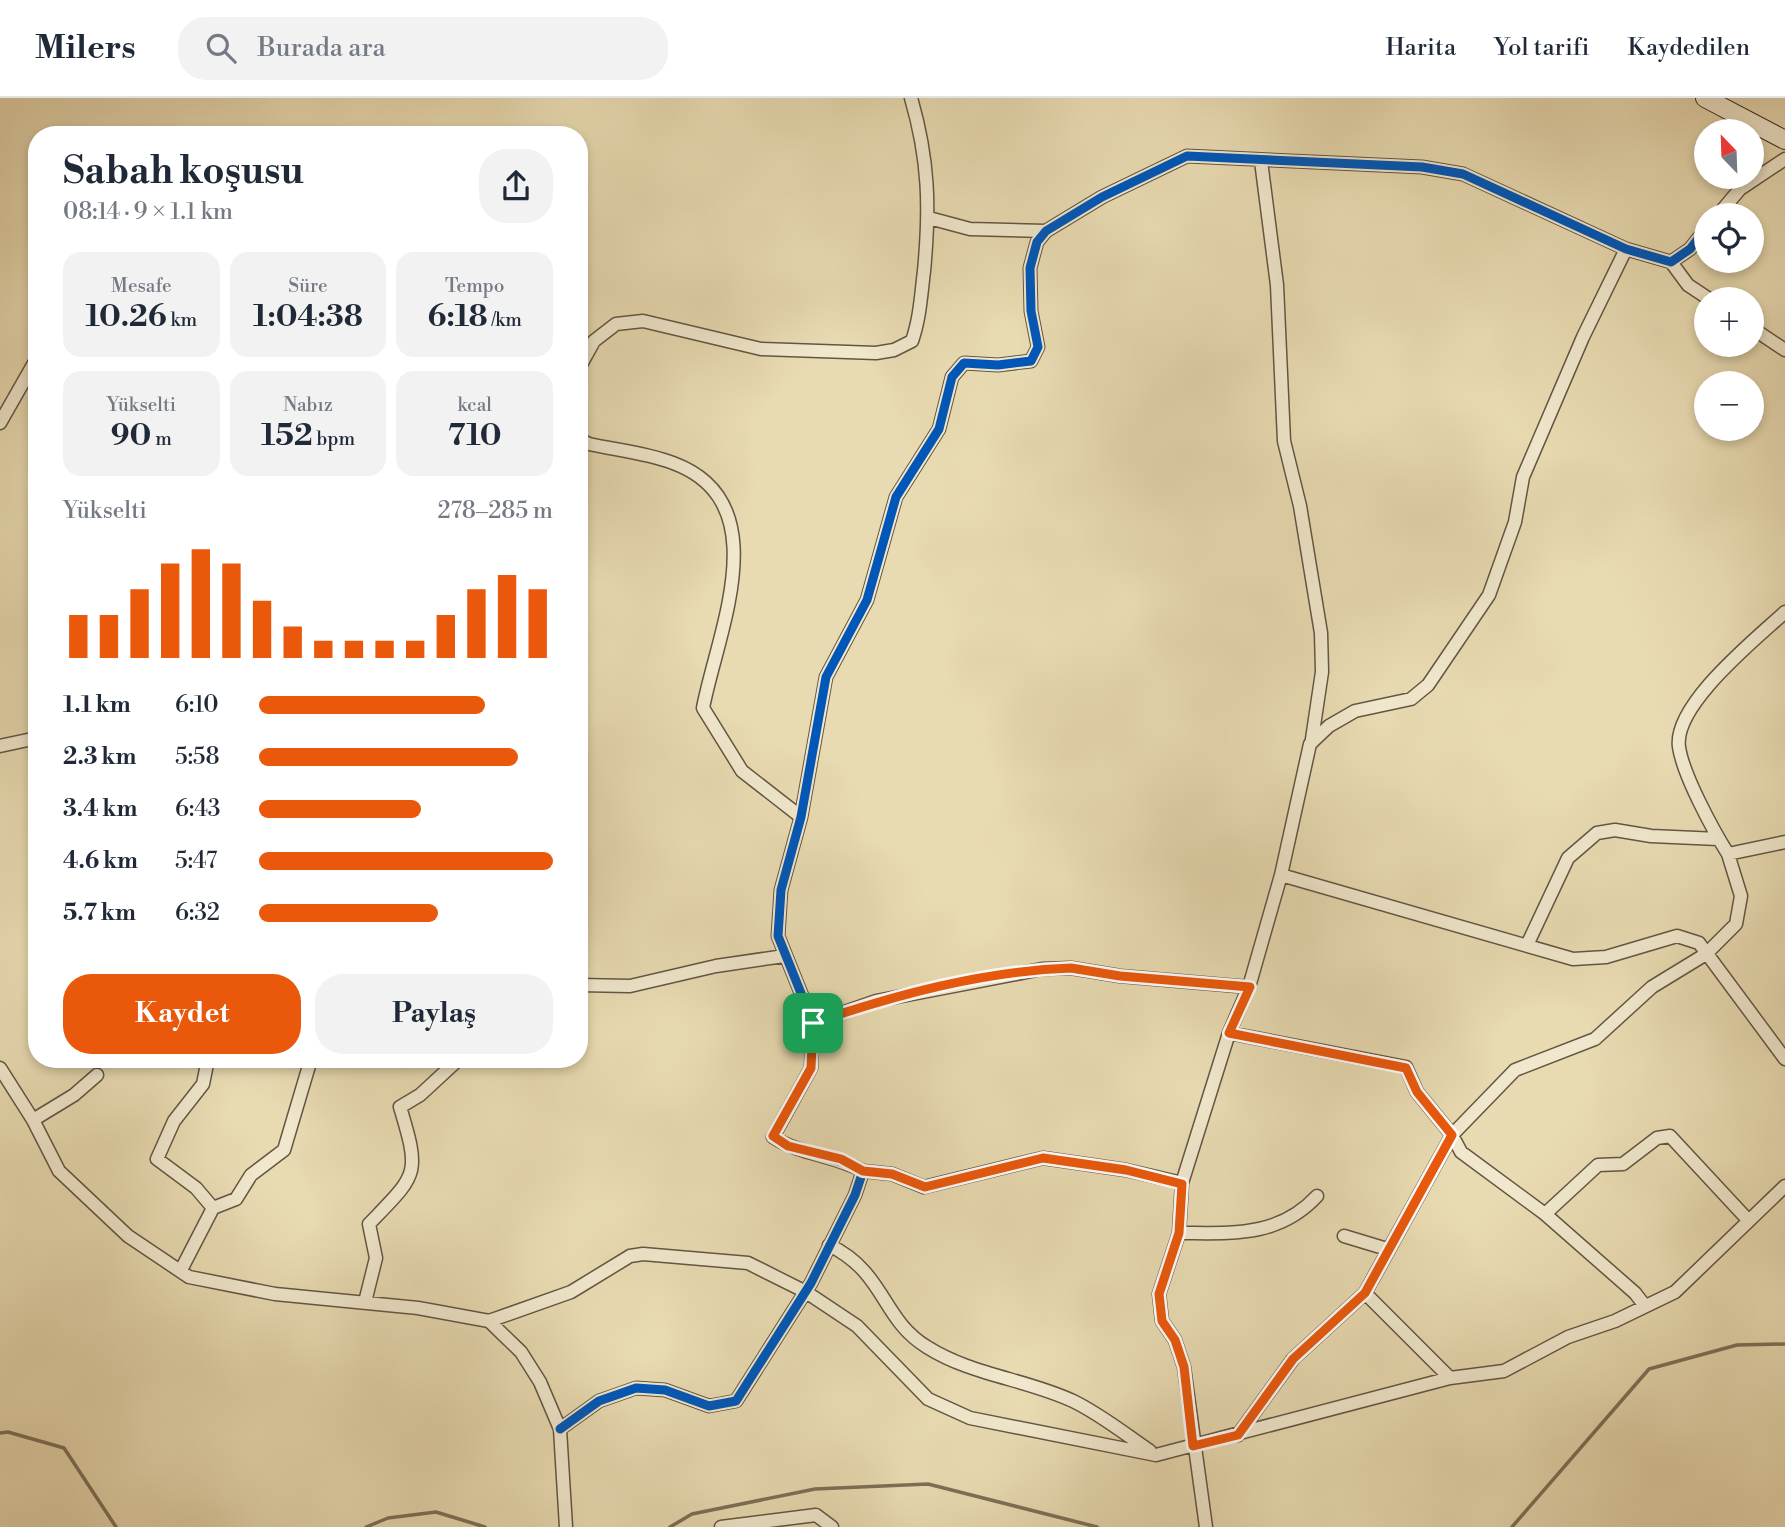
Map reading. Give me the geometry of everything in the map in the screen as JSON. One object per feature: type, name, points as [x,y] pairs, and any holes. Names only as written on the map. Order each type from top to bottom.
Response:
[{"type":"street","points":[[588,352],[594,341],[616,324],[643,321],[761,349],[876,353],[894,350],[912,341],[919,322],[929,218],[926,159],[911,98]]},
{"type":"street","points":[[1704,98],[1785,140]]},
{"type":"street","points":[[1182,1184],[1126,1170],[1043,1158],[925,1187],[892,1174],[863,1171],[841,1159],[788,1146],[773,1136],[811,1068],[813,1023],[778,936],[781,890],[801,817],[827,677],[867,600],[896,497],[939,429],[952,377],[964,363],[998,365],[1031,361],[1038,347],[1031,311],[1030,268],[1037,242],[1046,230],[1102,197],[1187,156],[1422,167],[1463,174],[1626,249],[1671,262],[1694,289]]},
{"type":"street","points":[[1729,203],[1740,190],[1785,159]]},
{"type":"street","points":[[1206,1527],[1184,1367],[1175,1340],[1162,1321],[1159,1294],[1179,1233],[1182,1184],[1229,1033],[1250,987],[1281,874],[1299,801],[1303,763],[1312,739],[1322,672],[1321,633],[1300,506],[1284,441],[1278,285],[1261,161]]},
{"type":"street","points":[[929,218],[970,229],[1046,230]]},
{"type":"street","points":[[1671,262],[1694,244]]},
{"type":"street","points":[[1312,739],[1355,711],[1411,699],[1428,685],[1489,595],[1515,522],[1523,477],[1583,337],[1626,249]]},
{"type":"street","points":[[1764,336],[1785,350]]},
{"type":"street","points":[[0,422],[28,374]]},
{"type":"street","points":[[588,444],[674,463],[705,481],[719,496],[731,526],[734,570],[732,598],[703,708],[742,771],[801,817]]},
{"type":"street","points":[[1238,1435],[1293,1359],[1365,1293],[1452,1135],[1515,1070],[1595,1039],[1651,987],[1706,954],[1737,924],[1741,896],[1728,854],[1708,823],[1678,746],[1689,708],[1731,661],[1785,612]]},
{"type":"street","points":[[0,746],[28,740]]},
{"type":"street","points":[[1528,943],[1568,858],[1597,833],[1615,830],[1651,836],[1718,839]]},
{"type":"street","points":[[1728,854],[1785,842]]},
{"type":"street","points":[[1281,874],[1528,943],[1573,959],[1606,957],[1677,936],[1699,943],[1785,1059]]},
{"type":"street","points":[[588,985],[631,986],[716,966],[784,956]]},
{"type":"street","points":[[813,1023],[876,1002],[1042,969],[1071,968],[1120,976],[1250,987]]},
{"type":"street","points":[[1229,1033],[1406,1068],[1417,1092],[1452,1135],[1461,1152],[1545,1214],[1635,1293],[1645,1306]]},
{"type":"street","points":[[0,1068],[33,1121],[59,1171],[128,1236],[189,1277],[263,1292],[418,1308],[489,1321],[571,1292],[630,1256],[643,1254],[748,1263],[806,1292],[857,1325],[928,1399],[970,1418],[1156,1455],[1450,1378],[1504,1371],[1568,1337],[1675,1292],[1785,1186]]},
{"type":"street","points":[[206,1068],[203,1084],[174,1121],[157,1159],[196,1188],[214,1208]]},
{"type":"street","points":[[181,1270],[214,1208],[236,1199],[251,1175],[284,1150],[308,1068]]},
{"type":"street","points":[[365,1303],[376,1258],[369,1224],[406,1185],[414,1168],[400,1107],[420,1095],[449,1068]]},
{"type":"street","points":[[33,1121],[74,1095],[97,1075]]},
{"type":"street","points":[[1545,1214],[1598,1166],[1623,1164],[1657,1138],[1670,1136],[1748,1220]]},
{"type":"street","points":[[560,1429],[599,1401],[636,1388],[666,1390],[709,1406],[736,1401],[806,1292],[855,1195],[863,1171]]},
{"type":"street","points":[[1179,1233],[1251,1232],[1268,1229],[1306,1208],[1317,1196]]},
{"type":"street","points":[[1344,1236],[1387,1249]]},
{"type":"street","points":[[829,1245],[851,1256],[867,1270],[908,1334],[928,1348],[970,1368],[1073,1401],[1156,1455]]},
{"type":"street","points":[[1365,1293],[1450,1378]]},
{"type":"street","points":[[489,1321],[521,1352],[540,1382],[560,1429],[566,1527]]},
{"type":"street","points":[[722,1527],[816,1515],[832,1527]]},
{"type":"waterway","points":[[1512,1527],[1649,1369],[1737,1345],[1785,1344]]},
{"type":"waterway","points":[[0,1433],[8,1432],[64,1448],[116,1527]]},
{"type":"waterway","points":[[670,1527],[692,1514],[815,1489],[928,1484],[1097,1527]]},
{"type":"waterway","points":[[366,1527],[388,1518],[436,1512],[485,1527]]},
{"type":"cycle path","points":[[560,1429],[599,1401],[636,1388],[665,1390],[709,1406],[736,1401],[811,1283],[855,1195],[863,1171],[841,1161],[795,1148],[773,1137],[811,1068],[813,1023],[778,936],[781,890],[801,817],[826,677],[867,600],[896,497],[939,429],[952,377],[964,363],[998,365],[1031,361],[1038,347],[1031,311],[1030,268],[1037,242],[1046,231],[1102,197],[1187,156],[1422,167],[1463,174],[1626,249],[1671,262],[1694,244]]},
{"type":"route","points":[[1071,968],[1120,976],[1250,987],[1229,1033],[1406,1068],[1417,1092],[1452,1135],[1381,1258],[1365,1293],[1293,1359],[1238,1435],[1193,1446],[1184,1367],[1175,1340],[1162,1321],[1159,1294],[1179,1233],[1182,1184],[1126,1170],[1043,1158],[925,1187],[892,1174],[863,1171],[841,1159],[788,1146],[773,1136],[811,1068],[813,1023],[876,1002],[1042,969],[1071,968]]}]
